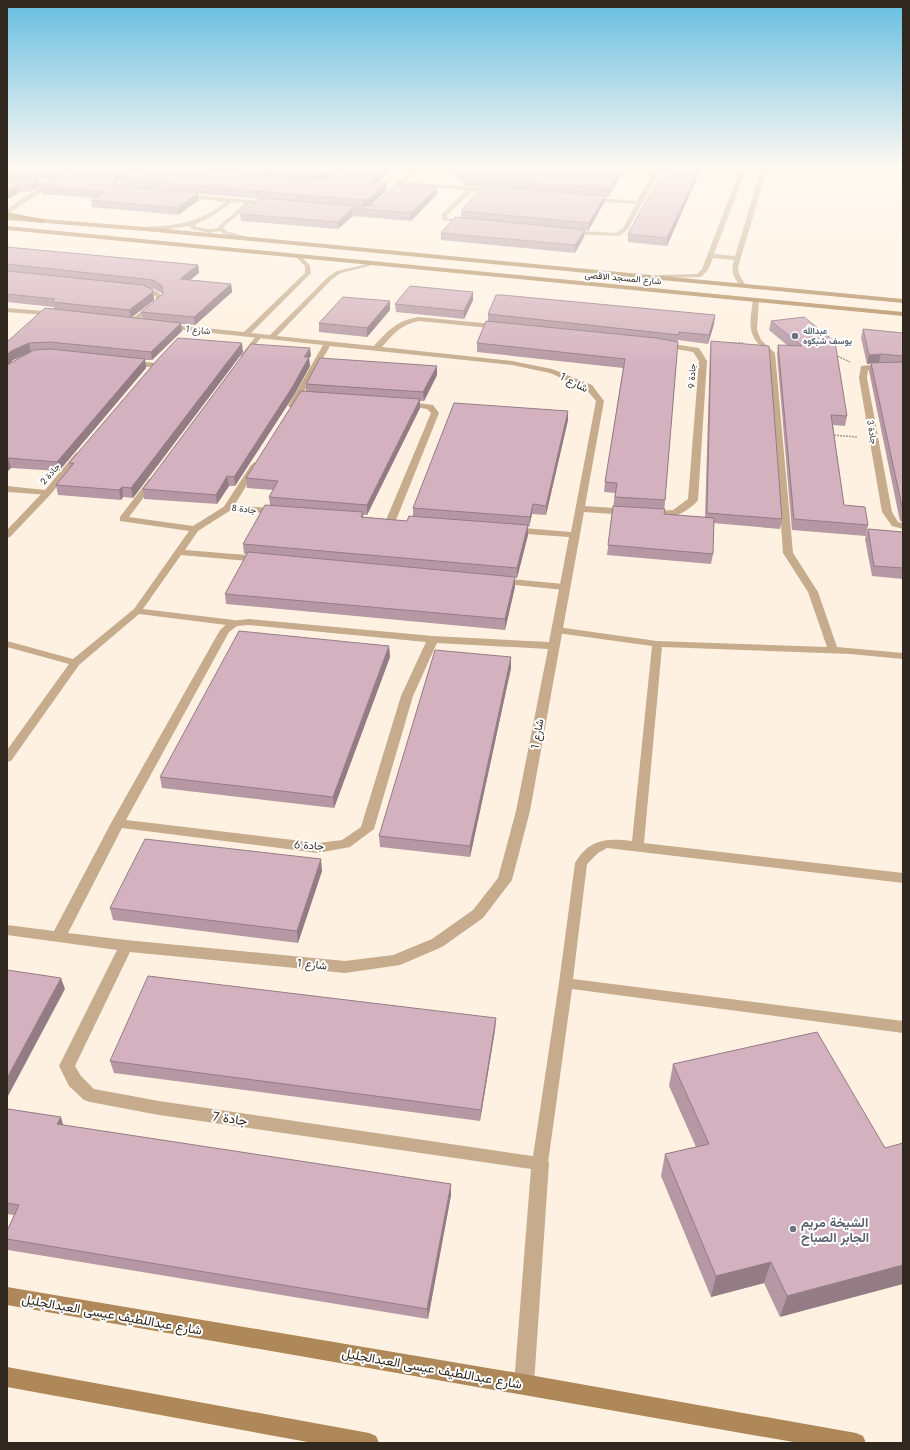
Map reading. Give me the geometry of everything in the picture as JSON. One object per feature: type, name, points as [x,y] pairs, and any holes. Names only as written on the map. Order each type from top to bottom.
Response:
[{"type":"main road","name":"شارع المسجد الاقصى","points":[[77,235],[903,314]]},
{"type":"main road","points":[[153,242],[150,239],[164,235],[265,244],[288,243]]},
{"type":"main road","name":"شارع المسجد الاقصى","points":[[208,235],[903,301]]},
{"type":"main road","points":[[771,301],[810,300],[883,307],[889,306],[890,303],[886,299]]},
{"type":"main road","name":"شارع عبداللطيف عيسى العبدالجليل","points":[[7,1296],[524,1384],[856,1443]]},
{"type":"main road","points":[[7,1377],[370,1443]]},
{"type":"street","points":[[230,235],[245,238]]},
{"type":"street","points":[[595,235],[617,235]]},
{"type":"street","points":[[646,277],[683,278],[699,276],[705,270],[719,235]]},
{"type":"street","points":[[743,286],[736,274],[735,267],[745,235]]},
{"type":"street","points":[[246,334],[308,273],[308,266],[298,256]]},
{"type":"street","points":[[711,256],[738,258]]},
{"type":"street","points":[[272,337],[330,278],[339,272],[374,263]]},
{"type":"street","name":"شارع 1","points":[[7,930],[126,946],[345,968],[395,961],[437,943],[478,914],[505,880],[523,811],[600,401],[589,387],[552,371],[512,363],[130,322],[159,302],[160,296],[154,292],[129,288]]},
{"type":"street","points":[[7,310],[66,315]]},
{"type":"street","points":[[376,349],[397,324],[407,320],[419,319],[510,328]]},
{"type":"street","points":[[180,339],[190,329]]},
{"type":"street","name":"جادة 9","points":[[580,509],[670,515],[685,509],[693,500],[704,361],[696,350],[655,343]]},
{"type":"street","points":[[286,416],[302,396],[327,344]]},
{"type":"street","points":[[118,361],[155,365]]},
{"type":"street","points":[[864,368],[879,366],[903,367]]},
{"type":"street","name":"جادة 3","points":[[864,368],[863,378],[872,438],[887,512],[895,524],[903,526]]},
{"type":"street","points":[[392,520],[435,413],[430,407],[396,402]]},
{"type":"street","name":"جادة 2","points":[[7,489],[47,493],[86,447]]},
{"type":"street","name":"جادة 8","points":[[261,455],[228,508],[282,512]]},
{"type":"street","points":[[503,529],[574,535]]},
{"type":"street","points":[[58,936],[118,823],[225,630],[234,623],[249,622],[433,639],[554,646]]},
{"type":"street","name":"جادة 6","points":[[118,823],[318,848],[345,844],[367,829],[407,696],[433,639]]},
{"type":"street","name":"جادة 7","points":[[126,946],[67,1066],[75,1081],[90,1095],[167,1109],[540,1163]]},
{"type":"street","points":[[524,1384],[540,1163]]},
{"type":"lane","points":[[756,300],[753,334],[758,342],[772,353],[788,553],[814,592],[833,650]]},
{"type":"lane","points":[[240,361],[259,336]]},
{"type":"lane","points":[[156,475],[123,519],[195,529]]},
{"type":"lane","points":[[7,535],[47,493]]},
{"type":"lane","points":[[7,758],[75,663],[137,611],[195,529],[228,508]]},
{"type":"lane","points":[[179,552],[266,560]]},
{"type":"lane","points":[[494,581],[564,587]]},
{"type":"lane","points":[[137,611],[234,623]]},
{"type":"lane","points":[[557,630],[657,644],[833,650],[903,656]]},
{"type":"lane","points":[[7,644],[75,663]]},
{"type":"lane","points":[[638,846],[657,644]]},
{"type":"lane","points":[[540,1163],[566,983],[581,863],[588,852],[599,845],[611,843],[903,878]]},
{"type":"lane","points":[[566,983],[903,1027]]},
{"type":"path","points":[[696,350],[716,343],[758,342]]},
{"type":"path","points":[[830,354],[864,368]]},
{"type":"building","points":[[460,235],[582,235],[575,245]]},
{"type":"building","points":[[635,235],[669,235],[667,238]]},
{"type":"building","points":[[7,247],[198,265],[180,279],[231,284],[194,317],[141,312],[163,294],[162,286],[153,280],[7,264]]},
{"type":"building","points":[[7,271],[143,285],[153,290],[153,292],[129,310],[52,302],[55,299],[7,294]]},
{"type":"building","points":[[410,286],[473,292],[464,311],[395,304]]},
{"type":"building","points":[[496,295],[715,315],[709,335],[679,332],[679,335],[488,314]]},
{"type":"building","points":[[343,297],[390,301],[367,328],[319,323]]},
{"type":"building","points":[[45,308],[181,323],[151,352],[50,342],[29,343],[11,351],[7,355],[7,342]]},
{"type":"building","points":[[804,317],[835,342],[847,416],[831,415],[844,505],[865,507],[868,525],[794,519],[778,345],[802,346],[771,321]]},
{"type":"building","points":[[486,321],[656,338],[678,342],[665,500],[615,497],[617,483],[605,482],[625,359],[477,343]]},
{"type":"building","points":[[863,329],[903,333],[903,356],[881,354],[869,355]]},
{"type":"building","points":[[178,338],[242,343],[131,488],[122,487],[119,490],[56,485],[74,463],[69,463],[158,359]]},
{"type":"building","points":[[711,341],[769,346],[782,519],[707,513]]},
{"type":"building","points":[[251,344],[310,348],[304,357],[309,357],[293,386],[234,477],[227,476],[216,495],[143,489]]},
{"type":"building","points":[[50,349],[145,359],[57,462],[7,459],[7,365],[34,350]]},
{"type":"building","points":[[320,358],[437,366],[423,392],[306,384]]},
{"type":"building","points":[[903,362],[903,511],[871,363]]},
{"type":"building","points":[[301,391],[420,399],[367,505],[269,497],[278,481],[246,478]]},
{"type":"building","points":[[454,403],[568,411],[546,506],[533,504],[530,517],[413,508]]},
{"type":"building","points":[[265,505],[363,512],[361,517],[407,521],[409,516],[528,525],[517,568],[243,544]]},
{"type":"building","points":[[613,506],[665,509],[664,514],[714,518],[713,554],[608,545]]},
{"type":"building","points":[[868,529],[903,532],[903,568],[874,566]]},
{"type":"building","points":[[248,552],[515,577],[505,619],[225,594]]},
{"type":"building","points":[[239,631],[389,646],[333,797],[160,777]]},
{"type":"building","points":[[435,650],[511,657],[470,846],[379,836]]},
{"type":"building","points":[[145,839],[321,859],[297,931],[110,908]]},
{"type":"building","points":[[7,970],[61,978],[7,1078]]},
{"type":"building","points":[[148,976],[496,1018],[481,1110],[110,1061]]},
{"type":"building","name":"الشيخة مريم الجابر الصباح","points":[[817,1032],[885,1148],[903,1143],[903,1265],[787,1296],[771,1262],[716,1276],[665,1154],[709,1144],[673,1064]]},
{"type":"building","points":[[8,1109],[61,1117],[57,1124],[451,1184],[427,1309],[7,1239],[7,1231],[19,1205],[7,1203]]},
{"type":"place","name":"عبدالله يوسف شبكوه","points":[[795,336]]},
{"type":"place","name":"الشيخة مريم الجابر الصباح","points":[[793,1229]]}]
